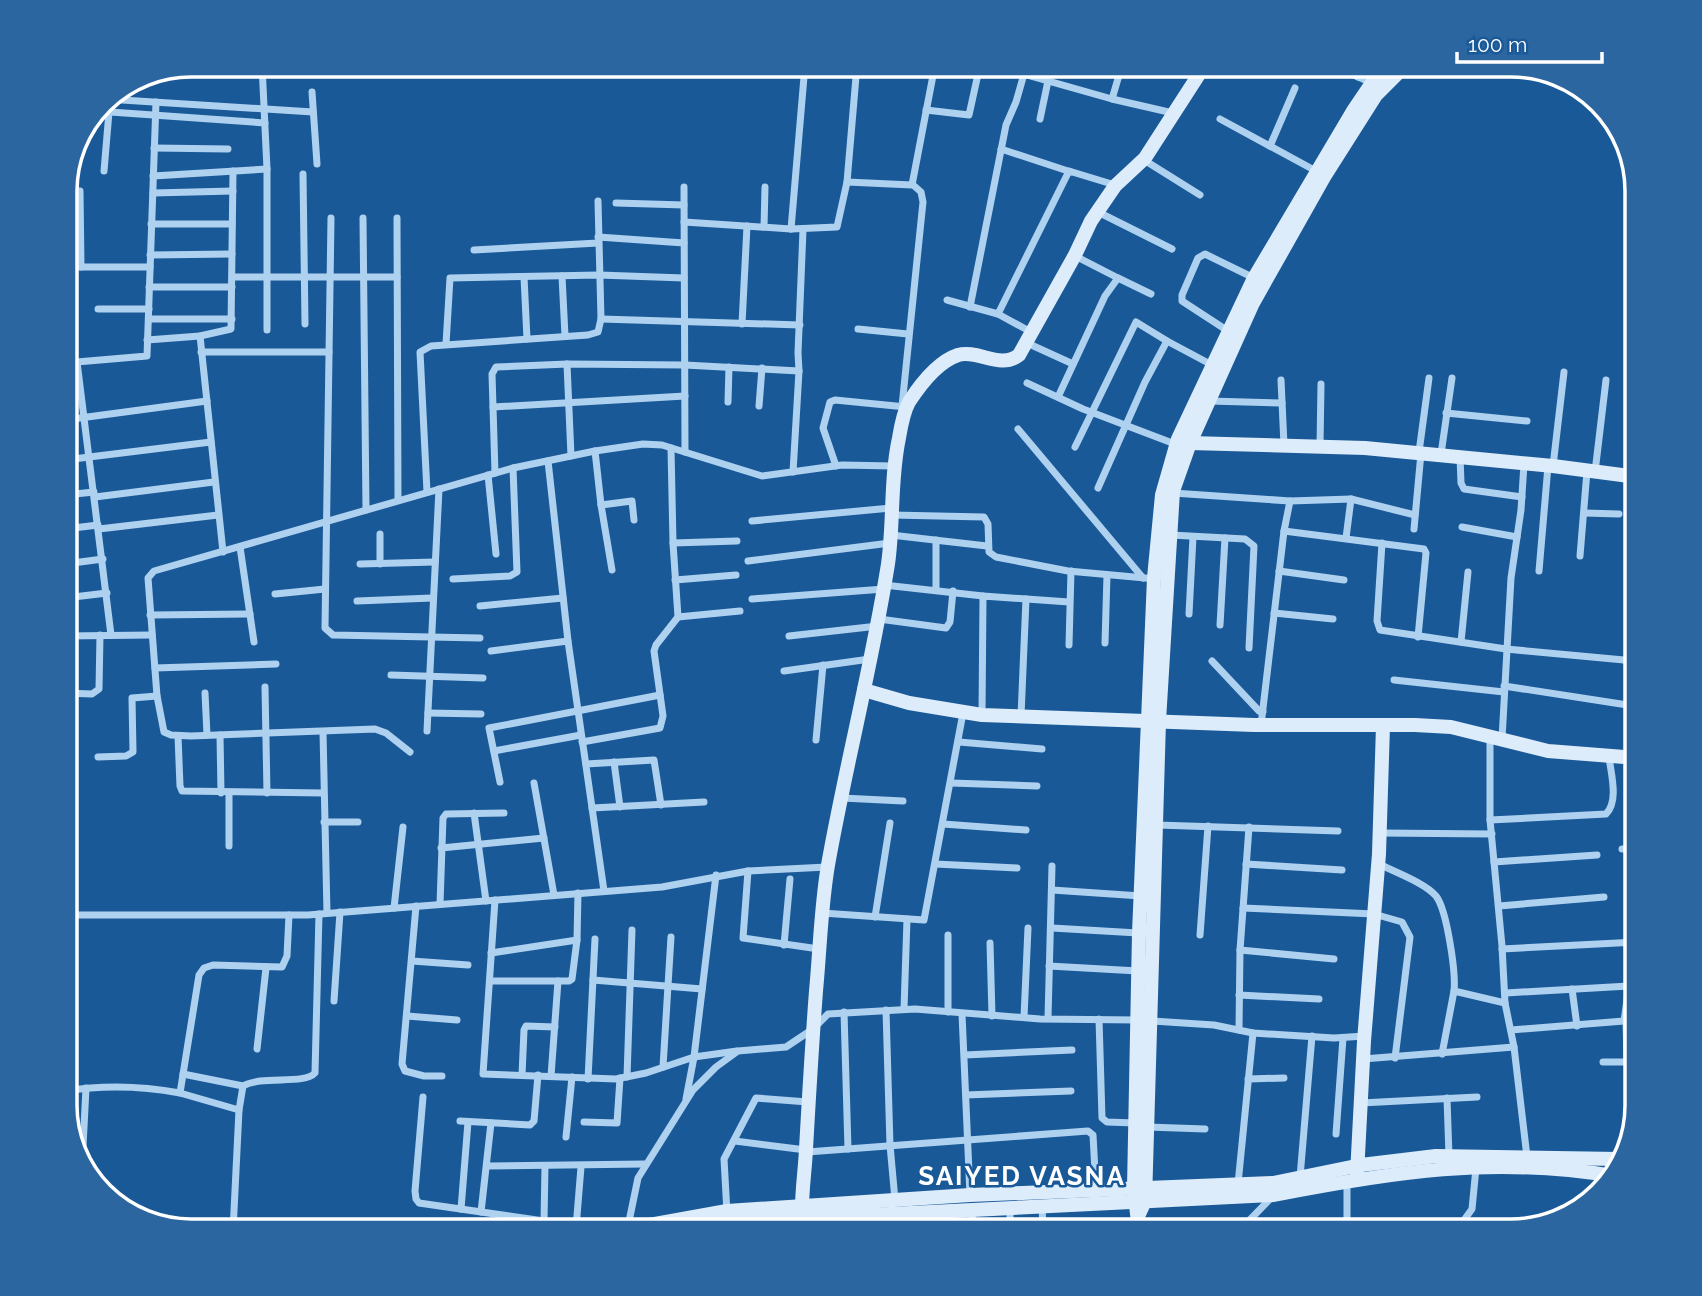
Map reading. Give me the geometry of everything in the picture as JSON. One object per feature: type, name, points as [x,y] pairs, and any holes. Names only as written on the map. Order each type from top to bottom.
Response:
[{"type":"street","points":[[263,77],[267,170],[267,330]]},
{"type":"street","points":[[791,229],[804,77]]},
{"type":"street","points":[[684,222],[803,230],[837,228],[847,182],[856,77]]},
{"type":"street","points":[[912,184],[932,77]]},
{"type":"street","points":[[926,110],[969,115],[977,77]]},
{"type":"street","points":[[970,307],[1006,125],[1027,77]]},
{"type":"street","points":[[1035,77],[1174,113]]},
{"type":"street","points":[[1112,99],[1119,77]]},
{"type":"street","points":[[904,407],[936,370],[959,355],[1009,360],[1019,355],[1091,221],[1115,186],[1143,159],[1197,77]]},
{"type":"street","points":[[1358,77],[1377,86]]},
{"type":"street","points":[[1139,1219],[1144,1020],[1157,825],[1153,721],[1155,579],[1162,495],[1212,365],[1254,278],[1316,171],[1384,77]]},
{"type":"street","points":[[1155,579],[1170,535],[1172,493],[1181,442],[1208,401],[1253,303],[1324,177],[1377,86],[1389,77]]},
{"type":"street","points":[[1040,119],[1048,81]]},
{"type":"street","points":[[1270,146],[1294,88]]},
{"type":"street","points":[[312,92],[317,164]]},
{"type":"street","points":[[122,100],[313,111]]},
{"type":"street","points":[[111,635],[77,362],[147,356],[156,103]]},
{"type":"street","points":[[111,111],[265,122]]},
{"type":"street","points":[[104,171],[109,113]]},
{"type":"street","points":[[1220,119],[1316,171]]},
{"type":"street","points":[[154,148],[228,149]]},
{"type":"street","points":[[1001,149],[1115,186]]},
{"type":"street","points":[[1143,159],[1200,195]]},
{"type":"street","points":[[153,176],[267,170]]},
{"type":"street","points":[[147,340],[200,336],[231,329],[233,171]]},
{"type":"street","points":[[998,314],[1069,171],[1115,186]]},
{"type":"street","points":[[303,174],[305,324]]},
{"type":"street","points":[[802,1212],[822,913],[828,867],[856,721],[878,623],[891,539],[893,466],[904,407],[908,334],[923,202],[921,192],[912,184],[847,182]]},
{"type":"street","points":[[684,187],[685,452]]},
{"type":"street","points":[[765,187],[765,228]]},
{"type":"street","points":[[77,191],[80,191],[80,267],[150,267]]},
{"type":"street","points":[[153,192],[233,191]]},
{"type":"street","points":[[427,492],[420,352],[425,348],[446,344],[598,332],[601,319],[598,201]]},
{"type":"street","points":[[616,203],[684,205]]},
{"type":"street","points":[[1098,212],[1172,249]]},
{"type":"street","points":[[331,218],[325,628],[333,635],[480,638]]},
{"type":"street","points":[[363,218],[366,510]]},
{"type":"street","points":[[397,218],[398,500]]},
{"type":"street","points":[[151,224],[232,224]]},
{"type":"street","points":[[742,324],[747,226]]},
{"type":"street","points":[[793,472],[800,371],[803,230]]},
{"type":"street","points":[[474,250],[598,240],[684,243]]},
{"type":"street","points":[[150,255],[232,254]]},
{"type":"street","points":[[1228,331],[1182,301],[1198,258],[1205,254],[1254,278]]},
{"type":"street","points":[[1075,255],[1151,294]]},
{"type":"street","points":[[446,344],[450,278],[599,275],[684,278]]},
{"type":"street","points":[[232,276],[397,277]]},
{"type":"street","points":[[524,276],[527,339]]},
{"type":"street","points":[[562,276],[565,336]]},
{"type":"street","points":[[1058,397],[1105,296],[1118,278]]},
{"type":"street","points":[[149,287],[232,286]]},
{"type":"street","points":[[947,300],[998,314],[1029,338],[1073,364]]},
{"type":"street","points":[[98,309],[149,309]]},
{"type":"street","points":[[149,319],[232,320]]},
{"type":"street","points":[[601,319],[800,325]]},
{"type":"street","points":[[1076,447],[1136,322],[1212,365]]},
{"type":"street","points":[[858,329],[908,334]]},
{"type":"street","points":[[200,336],[223,552]]},
{"type":"street","points":[[1098,488],[1167,341]]},
{"type":"street","points":[[201,352],[329,352]]},
{"type":"street","points":[[496,554],[491,474],[494,407],[492,374],[496,367],[567,364],[685,365],[800,371]]},
{"type":"street","points":[[567,364],[571,456]]},
{"type":"street","points":[[728,401],[729,367]]},
{"type":"street","points":[[759,406],[762,368]]},
{"type":"street","points":[[1539,571],[1550,466],[1564,372]]},
{"type":"street","points":[[1414,529],[1429,378]]},
{"type":"street","points":[[1441,454],[1452,378]]},
{"type":"street","points":[[1281,380],[1284,445]]},
{"type":"street","points":[[1580,556],[1584,513],[1606,380]]},
{"type":"street","points":[[1027,383],[1092,413],[1181,442],[1420,452],[1625,476]]},
{"type":"street","points":[[1320,446],[1321,384]]},
{"type":"street","points":[[494,407],[685,396]]},
{"type":"street","points":[[836,466],[823,428],[830,402],[835,400],[904,407]]},
{"type":"street","points":[[77,419],[207,401]]},
{"type":"street","points":[[1208,401],[1282,403]]},
{"type":"street","points":[[1446,413],[1527,421]]},
{"type":"street","points":[[1018,429],[1155,579]]},
{"type":"street","points":[[77,458],[211,442]]},
{"type":"street","points":[[410,752],[386,733],[375,729],[178,736],[164,732],[157,696],[148,578],[154,571],[398,500],[513,468],[595,451],[643,444],[662,445],[762,476],[836,466],[893,466]]},
{"type":"street","points":[[494,751],[660,728],[663,716],[654,651],[678,617],[671,448]]},
{"type":"street","points":[[595,451],[612,570]]},
{"type":"street","points":[[1460,456],[1461,483],[1464,489],[1522,497]]},
{"type":"street","points":[[548,461],[568,641],[604,891]]},
{"type":"street","points":[[1524,464],[1511,578],[1504,689],[1496,738],[1490,820],[1503,949],[1505,1003],[1514,1046],[1527,1161]]},
{"type":"street","points":[[453,579],[510,576],[517,572],[513,468]]},
{"type":"street","points":[[77,495],[214,482]]},
{"type":"street","points":[[427,731],[439,489]]},
{"type":"street","points":[[1172,493],[1290,501],[1351,499],[1415,515]]},
{"type":"street","points":[[1346,538],[1351,499]]},
{"type":"street","points":[[601,505],[632,501],[634,520]]},
{"type":"street","points":[[1262,718],[1284,531],[1290,501]]},
{"type":"street","points":[[752,521],[891,512],[984,517],[988,524],[987,546],[989,552],[996,557],[1071,571],[1155,579]]},
{"type":"street","points":[[1584,513],[1619,514]]},
{"type":"street","points":[[77,528],[218,515]]},
{"type":"street","points":[[1462,527],[1517,537]]},
{"type":"street","points":[[1284,531],[1426,551],[1419,637]]},
{"type":"street","points":[[380,534],[380,564]]},
{"type":"street","points":[[1170,535],[1245,539],[1254,546],[1249,648]]},
{"type":"street","points":[[1189,614],[1193,537]]},
{"type":"street","points":[[1220,625],[1225,538]]},
{"type":"street","points":[[748,561],[891,539],[936,540],[987,546]]},
{"type":"street","points":[[936,540],[936,589]]},
{"type":"street","points":[[673,543],[737,541]]},
{"type":"street","points":[[1382,543],[1377,626],[1387,633],[1506,649],[1625,661]]},
{"type":"street","points":[[240,547],[254,642]]},
{"type":"street","points":[[77,562],[103,559]]},
{"type":"street","points":[[360,564],[435,562]]},
{"type":"street","points":[[1069,645],[1071,571]]},
{"type":"street","points":[[1279,571],[1344,580]]},
{"type":"street","points":[[1461,642],[1468,572]]},
{"type":"street","points":[[675,580],[736,575]]},
{"type":"street","points":[[1105,643],[1107,575]]},
{"type":"street","points":[[752,599],[884,587],[936,589],[983,596],[1069,602]]},
{"type":"street","points":[[275,594],[325,589]]},
{"type":"street","points":[[789,636],[878,623],[946,628],[950,622],[953,591]]},
{"type":"street","points":[[77,597],[107,593]]},
{"type":"street","points":[[982,715],[983,596]]},
{"type":"street","points":[[357,601],[432,598]]},
{"type":"street","points":[[480,606],[564,598]]},
{"type":"street","points":[[1021,716],[1026,600]]},
{"type":"street","points":[[678,617],[740,611]]},
{"type":"street","points":[[1274,612],[1333,620]]},
{"type":"street","points":[[150,615],[250,614]]},
{"type":"street","points":[[77,693],[92,694],[99,689],[100,635]]},
{"type":"street","points":[[77,636],[152,635]]},
{"type":"street","points":[[492,651],[568,641]]},
{"type":"street","points":[[784,671],[870,659]]},
{"type":"street","points":[[1212,662],[1262,718]]},
{"type":"street","points":[[155,668],[276,664]]},
{"type":"street","points":[[816,740],[823,665]]},
{"type":"street","points":[[391,675],[483,678]]},
{"type":"street","points":[[1394,680],[1504,689],[1625,705]]},
{"type":"street","points":[[265,687],[267,793]]},
{"type":"street","points":[[864,690],[909,703],[982,715],[1153,721],[1262,718],[1383,726],[1451,727],[1548,751],[1625,758]]},
{"type":"street","points":[[205,693],[207,735]]},
{"type":"street","points":[[500,782],[489,728],[660,695]]},
{"type":"street","points":[[98,757],[126,756],[134,752],[132,698],[157,696]]},
{"type":"street","points":[[428,713],[481,714]]},
{"type":"street","points":[[822,913],[924,920],[963,713]]},
{"type":"street","points":[[1144,1020],[1138,971],[1139,933],[1153,721]]},
{"type":"street","points":[[1348,1219],[1361,1103],[1371,970],[1383,726]]},
{"type":"street","points":[[183,1073],[243,1086],[265,1079],[307,1079],[314,1073],[323,914],[323,732]]},
{"type":"street","points":[[220,735],[229,846]]},
{"type":"street","points":[[178,736],[182,791],[323,793]]},
{"type":"street","points":[[959,742],[1042,749]]},
{"type":"street","points":[[1490,820],[1606,814],[1611,809],[1613,800],[1609,757]]},
{"type":"street","points":[[586,764],[654,760],[661,805]]},
{"type":"street","points":[[614,762],[620,807]]},
{"type":"street","points":[[534,783],[554,895]]},
{"type":"street","points":[[951,783],[1037,786]]},
{"type":"street","points":[[842,798],[903,801]]},
{"type":"street","points":[[592,808],[704,802]]},
{"type":"street","points":[[474,813],[486,901]]},
{"type":"street","points":[[439,904],[443,818],[446,814],[504,813]]},
{"type":"street","points":[[324,822],[358,822]]},
{"type":"street","points":[[875,917],[890,823]]},
{"type":"street","points":[[943,824],[1026,830]]},
{"type":"street","points":[[1157,825],[1338,831]]},
{"type":"street","points":[[394,908],[403,827]]},
{"type":"street","points":[[1200,936],[1208,827]]},
{"type":"street","points":[[1239,1030],[1240,950],[1249,827]]},
{"type":"street","points":[[1379,833],[1492,834]]},
{"type":"street","points":[[441,848],[544,838]]},
{"type":"street","points":[[1494,863],[1597,855]]},
{"type":"street","points":[[935,864],[1017,868]]},
{"type":"street","points":[[1246,864],[1342,870]]},
{"type":"street","points":[[1378,864],[1428,890],[1436,897],[1443,914],[1455,975],[1442,1054]]},
{"type":"street","points":[[1048,1018],[1052,866]]},
{"type":"street","points":[[77,915],[323,914],[663,887],[747,871],[828,867]]},
{"type":"street","points":[[747,871],[743,938],[819,948]]},
{"type":"street","points":[[685,1102],[694,1057],[716,875]]},
{"type":"street","points":[[784,945],[790,879]]},
{"type":"street","points":[[1052,890],[1141,896]]},
{"type":"street","points":[[491,981],[572,979],[577,940],[578,893]]},
{"type":"street","points":[[1499,906],[1604,897]]},
{"type":"street","points":[[495,900],[483,1074],[623,1078],[694,1057],[738,1051],[764,1051],[786,1046],[813,1029],[828,1014],[904,1009],[992,1016],[1144,1020],[1214,1025],[1253,1033],[1343,1038],[1364,1036]]},
{"type":"street","points":[[416,906],[402,1064],[405,1071],[424,1076],[442,1076]]},
{"type":"street","points":[[1243,908],[1374,914],[1402,922],[1410,937],[1395,1058]]},
{"type":"street","points":[[334,1001],[340,912]]},
{"type":"street","points":[[180,1093],[199,975],[204,968],[213,965],[282,967],[285,963],[289,915]]},
{"type":"street","points":[[904,1009],[907,919]]},
{"type":"street","points":[[1024,1017],[1028,928]]},
{"type":"street","points":[[1052,928],[1139,933]]},
{"type":"street","points":[[584,1122],[617,1124],[623,1078],[632,930]]},
{"type":"street","points":[[948,935],[948,1012]]},
{"type":"street","points":[[663,1067],[671,937]]},
{"type":"street","points":[[588,1079],[595,939]]},
{"type":"street","points":[[491,953],[577,940]]},
{"type":"street","points":[[1503,949],[1625,942]]},
{"type":"street","points":[[990,943],[992,1016]]},
{"type":"street","points":[[1240,950],[1334,959]]},
{"type":"street","points":[[412,961],[468,965]]},
{"type":"street","points":[[1049,966],[1138,971]]},
{"type":"street","points":[[257,1049],[266,968]]},
{"type":"street","points":[[593,980],[702,989]]},
{"type":"street","points":[[551,1076],[558,981]]},
{"type":"street","points":[[1506,993],[1625,986]]},
{"type":"street","points":[[1572,989],[1577,1026]]},
{"type":"street","points":[[1454,991],[1505,1003]]},
{"type":"street","points":[[1239,995],[1319,999]]},
{"type":"street","points":[[886,1010],[890,1145],[895,1200]]},
{"type":"street","points":[[844,1012],[848,1149]]},
{"type":"street","points":[[962,1014],[972,1219]]},
{"type":"street","points":[[407,1016],[457,1020]]},
{"type":"street","points":[[1511,1030],[1622,1022],[1625,1018]]},
{"type":"street","points":[[1099,1019],[1102,1118],[1107,1122],[1205,1129]]},
{"type":"street","points":[[522,1075],[526,1026],[555,1027]]},
{"type":"street","points":[[1238,1184],[1253,1033]]},
{"type":"street","points":[[1300,1177],[1312,1036]]},
{"type":"street","points":[[1336,1134],[1343,1038]]},
{"type":"street","points":[[1363,1059],[1514,1046]]},
{"type":"street","points":[[965,1055],[1072,1050]]},
{"type":"street","points":[[626,1219],[644,1164],[693,1090],[716,1067],[738,1051]]},
{"type":"street","points":[[1602,1062],[1625,1062]]},
{"type":"street","points":[[461,1209],[464,1121],[533,1124],[538,1075]]},
{"type":"street","points":[[566,1137],[572,1077]]},
{"type":"street","points":[[1248,1079],[1284,1078]]},
{"type":"street","points":[[234,1219],[239,1110],[243,1086]]},
{"type":"street","points":[[85,1143],[86,1088]]},
{"type":"street","points":[[77,1089],[153,1088],[239,1110]]},
{"type":"street","points":[[966,1095],[1071,1091]]},
{"type":"street","points":[[422,1097],[416,1199],[419,1203],[530,1219]]},
{"type":"street","points":[[1361,1103],[1477,1097]]},
{"type":"street","points":[[727,1219],[724,1159],[736,1141],[756,1098],[808,1102]]},
{"type":"street","points":[[1447,1098],[1449,1156]]},
{"type":"street","points":[[481,1212],[492,1123]]},
{"type":"street","points":[[736,1141],[806,1151],[967,1138],[1091,1132],[1096,1190]]},
{"type":"street","points":[[744,1219],[895,1200],[971,1202],[1010,1207],[1139,1199],[1274,1195],[1353,1175],[1449,1156],[1527,1161],[1612,1158]]},
{"type":"street","points":[[802,1212],[861,1215],[937,1211],[971,1202],[1096,1190],[1139,1199],[1300,1177],[1476,1168],[1527,1161],[1601,1174]]},
{"type":"street","points":[[487,1166],[581,1167],[644,1164]]},
{"type":"street","points":[[544,1219],[545,1166]]},
{"type":"street","points":[[577,1219],[581,1167]]},
{"type":"street","points":[[1465,1219],[1472,1209],[1476,1168]]},
{"type":"street","points":[[1251,1219],[1274,1195]]},
{"type":"street","points":[[1042,1205],[1043,1219]]},
{"type":"street","points":[[1010,1207],[1010,1219]]},
{"type":"street","points":[[937,1211],[938,1219]]},
{"type":"street","points":[[912,1212],[913,1219]]},
{"type":"district","name":"SAIYED VASNA","points":[[1022,1176]]}]
